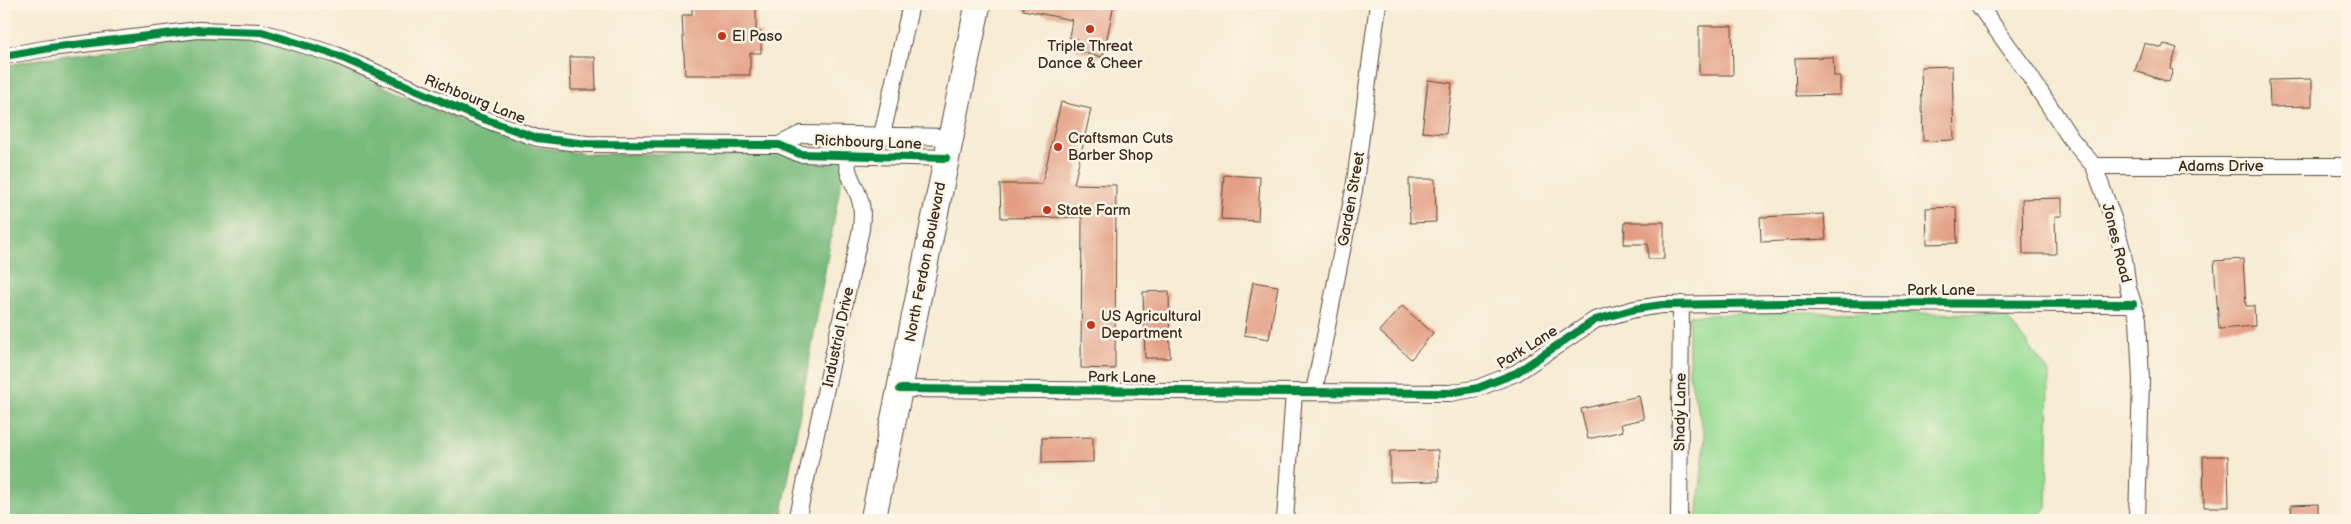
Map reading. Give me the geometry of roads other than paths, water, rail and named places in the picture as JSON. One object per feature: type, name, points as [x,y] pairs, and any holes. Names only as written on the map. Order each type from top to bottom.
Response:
[{"type":"main road","name":"North Ferdon Boulevard","points":[[873,520],[978,4]]},
{"type":"street","points":[[882,135],[911,4]]},
{"type":"street","name":"Garden Street","points":[[1314,392],[1354,190],[1378,4]]},
{"type":"street","name":"Jones Road","points":[[1978,4],[2027,72],[2071,139],[2094,166],[2120,245],[2128,288],[2138,319],[2141,380],[2137,520]]},
{"type":"street","name":"Richbourg Lane","points":[[4,56],[50,48],[198,30],[262,32],[336,55],[474,115],[537,138],[587,144],[779,145],[800,154],[847,155],[948,148]]},
{"type":"street","name":"Richbourg Lane","points":[[779,145],[801,134],[882,135],[948,148]]},
{"type":"street","name":"Industrial Drive","points":[[797,520],[861,229],[862,210],[859,196],[848,177],[847,155]]},
{"type":"street","name":"Adams Drive","points":[[2094,166],[2347,166]]},
{"type":"street","name":"Park Lane","points":[[900,388],[1442,393],[1478,388],[1516,373],[1595,320],[1635,309],[1681,304],[2133,304]]},
{"type":"street","name":"Shady Lane","points":[[1679,520],[1681,304]]},
{"type":"street","points":[[1285,520],[1294,392]]},
{"type":"place","name":"Triple Threat Dance & Cheer","points":[[1090,29]]},
{"type":"place","name":"El Paso","points":[[722,36]]},
{"type":"place","name":"Craftsman Cuts Barber Shop","points":[[1058,147]]},
{"type":"place","name":"State Farm","points":[[1047,210]]},
{"type":"place","name":"US Agricultural Department","points":[[1091,325]]}]
